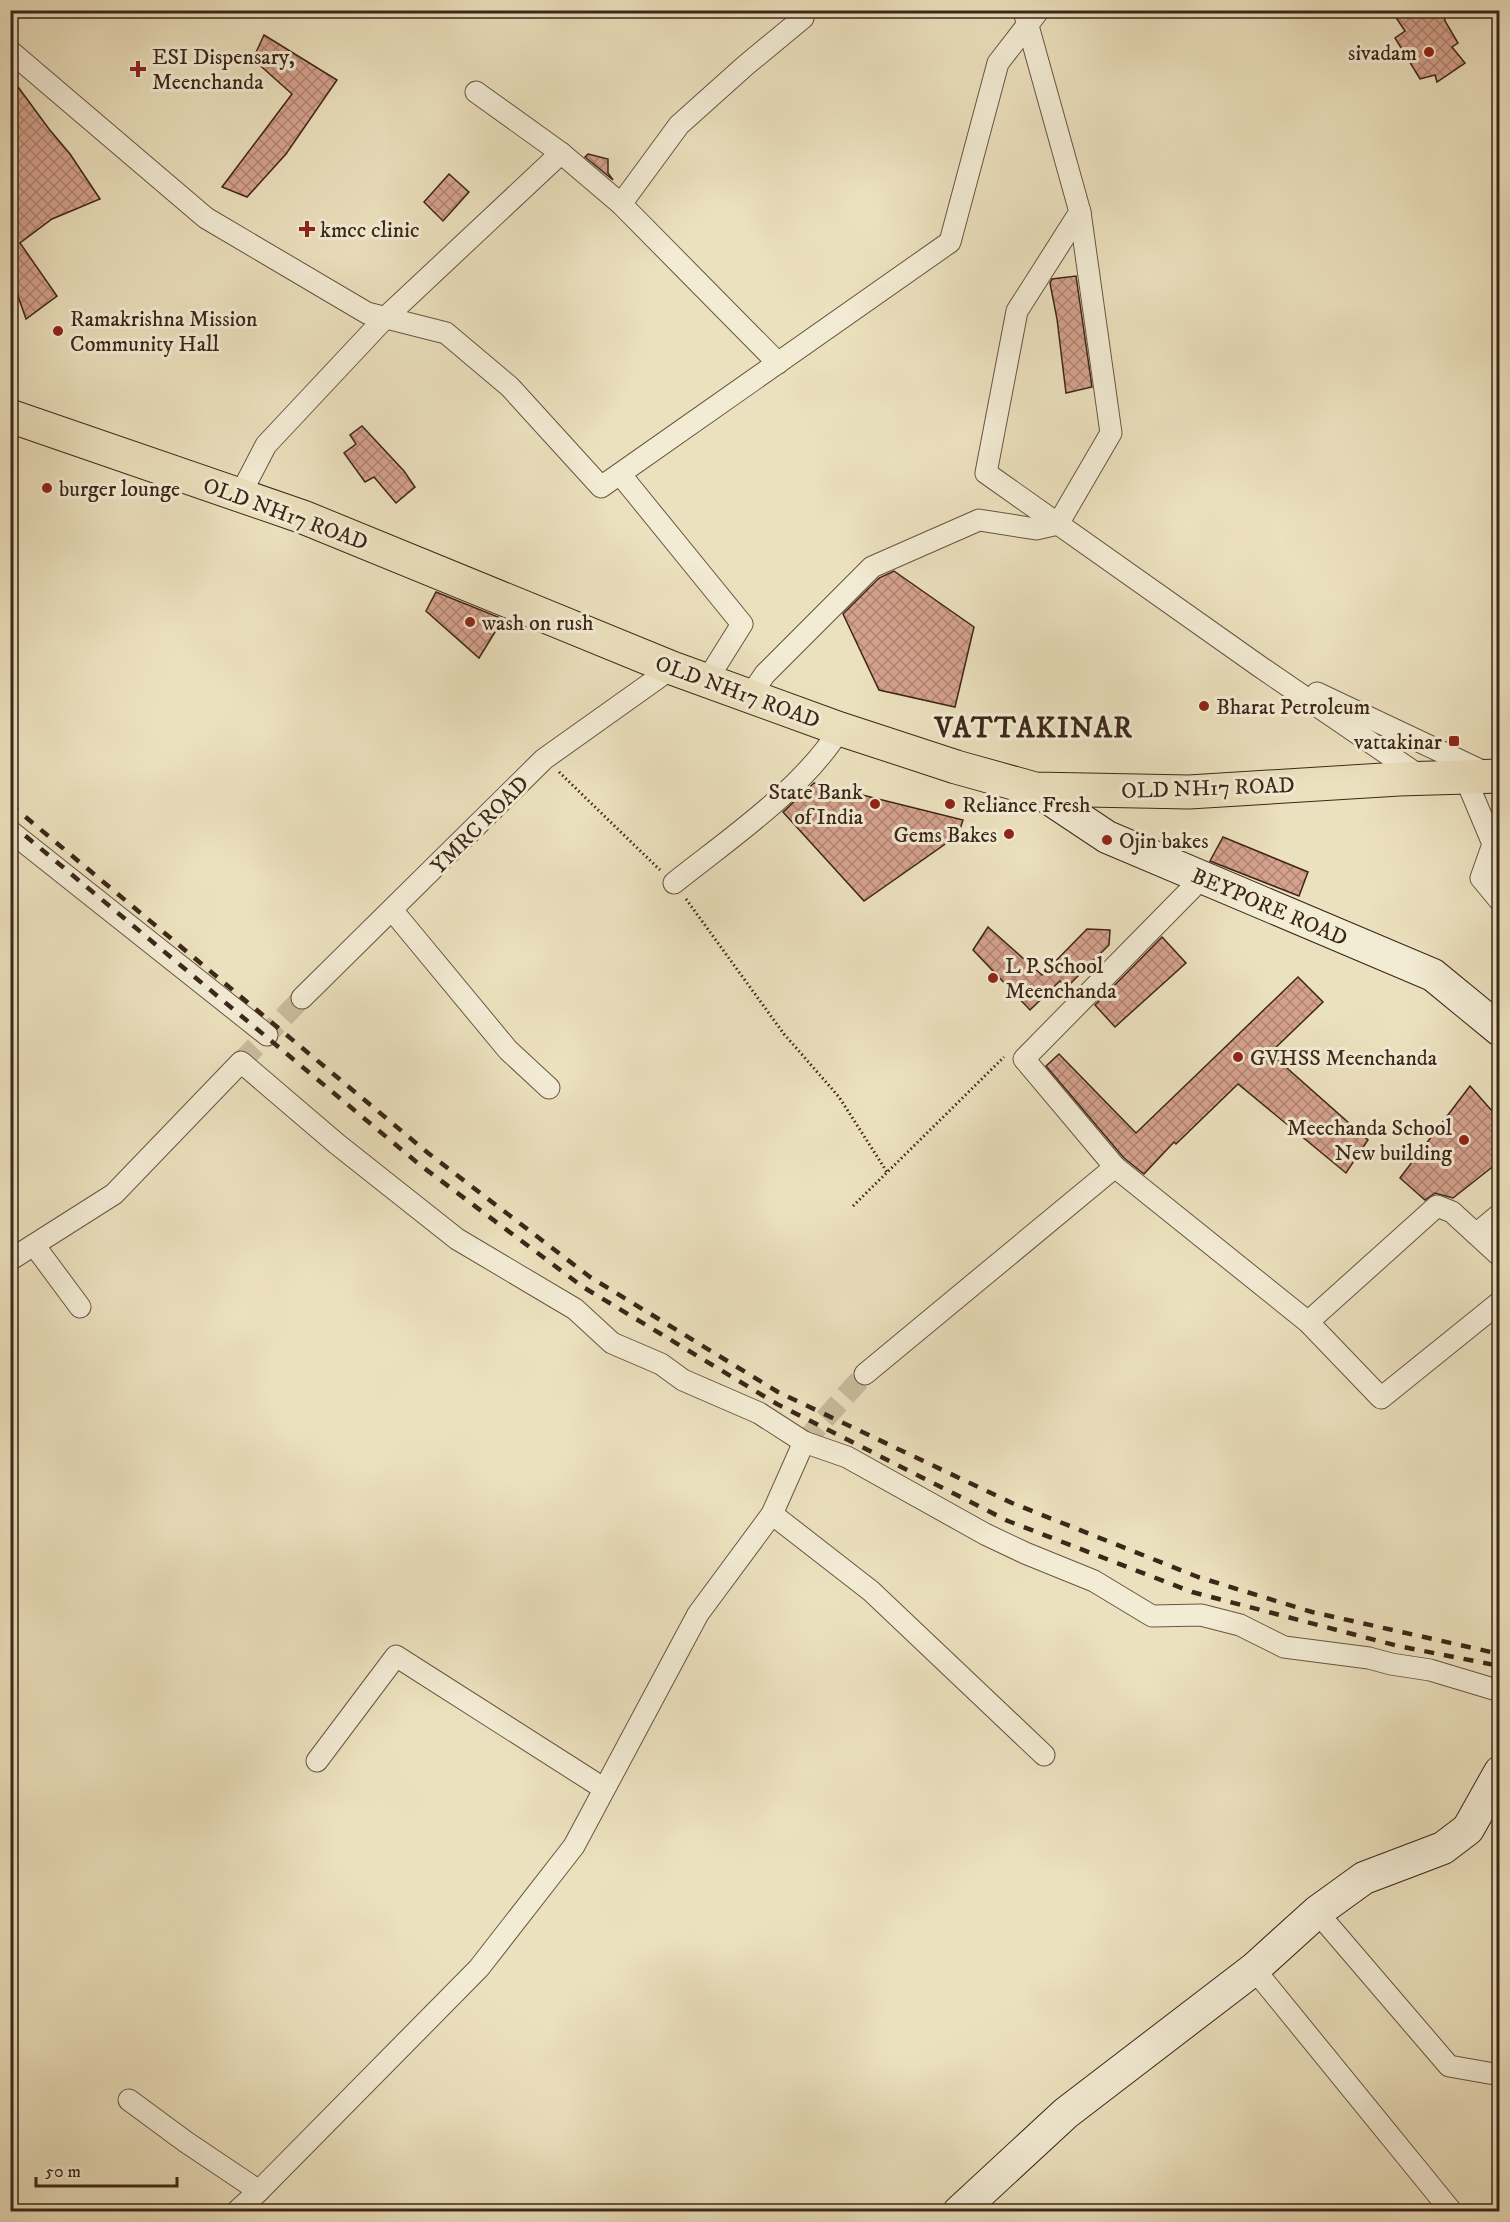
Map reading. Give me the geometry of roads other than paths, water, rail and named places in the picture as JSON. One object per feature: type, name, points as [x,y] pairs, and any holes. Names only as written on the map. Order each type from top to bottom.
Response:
[{"type":"main road","name":"OLD NH17 ROAD","points":[[10,416],[359,538],[447,577],[672,668],[840,729],[956,767],[1035,789],[1189,792],[1485,776]]},
{"type":"main road","name":"BEYPORE ROAD","points":[[1035,789],[1107,837],[1433,975],[1500,1030]]},
{"type":"main road","points":[[970,2208],[1066,2113],[1254,1969],[1317,1912],[1364,1878],[1443,1848],[1468,1829],[1500,1772]]},
{"type":"street","points":[[750,696],[765,674],[872,567],[979,520],[1036,529],[1058,524],[1111,433],[1080,212],[1030,15]]},
{"type":"street","points":[[10,51],[206,218],[367,313],[446,333],[510,387],[601,488],[950,242],[998,63],[1030,15]]},
{"type":"street","points":[[621,204],[680,125],[746,65],[803,18]]},
{"type":"street","points":[[476,92],[561,153],[621,204],[778,363]]},
{"type":"street","points":[[240,495],[266,445],[385,318],[561,153]]},
{"type":"street","points":[[1080,212],[1017,311],[986,473],[1259,666],[1425,779]]},
{"type":"street","points":[[620,474],[742,624],[707,680]]},
{"type":"street","points":[[1259,666],[1485,776],[1494,844],[1481,878],[1500,901]]},
{"type":"street","name":"YMRC ROAD","points":[[302,998],[544,759],[672,668]]},
{"type":"street","points":[[674,884],[783,795],[831,744],[840,729]]},
{"type":"street","points":[[10,831],[267,1035]]},
{"type":"street","points":[[1202,878],[1024,1059],[1115,1167],[1308,1323],[1381,1398],[1500,1302]]},
{"type":"street","points":[[392,910],[508,1050],[549,1089]]},
{"type":"street","points":[[10,1260],[114,1194],[241,1062],[337,1144],[457,1239],[574,1309],[612,1343],[661,1364],[683,1380],[759,1413],[804,1442],[847,1457],[985,1534],[1094,1581],[1152,1616],[1201,1615],[1240,1625],[1284,1647],[1370,1658],[1430,1670],[1500,1691]]},
{"type":"street","points":[[865,1374],[1115,1167]]},
{"type":"street","points":[[1308,1323],[1437,1206],[1452,1212],[1500,1256]]},
{"type":"street","points":[[1476,1234],[1500,1214]]},
{"type":"street","points":[[34,1245],[80,1307]]},
{"type":"street","points":[[236,2211],[259,2191],[479,1968],[574,1846],[698,1614],[772,1514],[804,1442]]},
{"type":"street","points":[[772,1514],[871,1591],[1044,1755]]},
{"type":"street","points":[[317,1761],[396,1656],[603,1788]]},
{"type":"street","points":[[1317,1912],[1449,2066],[1500,2075]]},
{"type":"street","points":[[1254,1969],[1452,2211]]},
{"type":"street","points":[[129,2100],[259,2191]]},
{"type":"tunnel","points":[[241,1062],[302,998]]},
{"type":"tunnel","points":[[804,1442],[865,1374]]},
{"type":"railway","points":[[10,804],[428,1153],[590,1277],[778,1392],[1012,1503],[1198,1577],[1312,1612],[1500,1654]]},
{"type":"railway","points":[[10,823],[420,1165],[583,1287],[777,1404],[1008,1521],[1192,1592],[1398,1646],[1500,1666]]},
{"type":"place","name":"sivadam","points":[[1429,52]]},
{"type":"place","name":"ESI Dispensary, Meenchanda","points":[[138,69]]},
{"type":"place","name":"kmcc clinic","points":[[307,229]]},
{"type":"place","name":"Ramakrishna Mission Community Hall","points":[[58,331]]},
{"type":"place","name":"burger lounge","points":[[47,488]]},
{"type":"place","name":"wash on rush","points":[[470,622]]},
{"type":"place","name":"Bharat Petroleum","points":[[1204,706]]},
{"type":"place","name":"vattakinar","points":[[1454,741]]},
{"type":"place","name":"State Bank of India","points":[[875,804]]},
{"type":"place","name":"Reliance Fresh","points":[[950,804]]},
{"type":"place","name":"Gems Bakes","points":[[1009,834]]},
{"type":"place","name":"Ojin bakes","points":[[1107,840]]},
{"type":"place","name":"L P School Meenchanda","points":[[993,978]]},
{"type":"place","name":"GVHSS Meenchanda","points":[[1238,1057]]},
{"type":"place","name":"Meechanda School New building","points":[[1464,1140]]},
{"type":"district","name":"VATTAKINAR","points":[[1034,727]]}]
